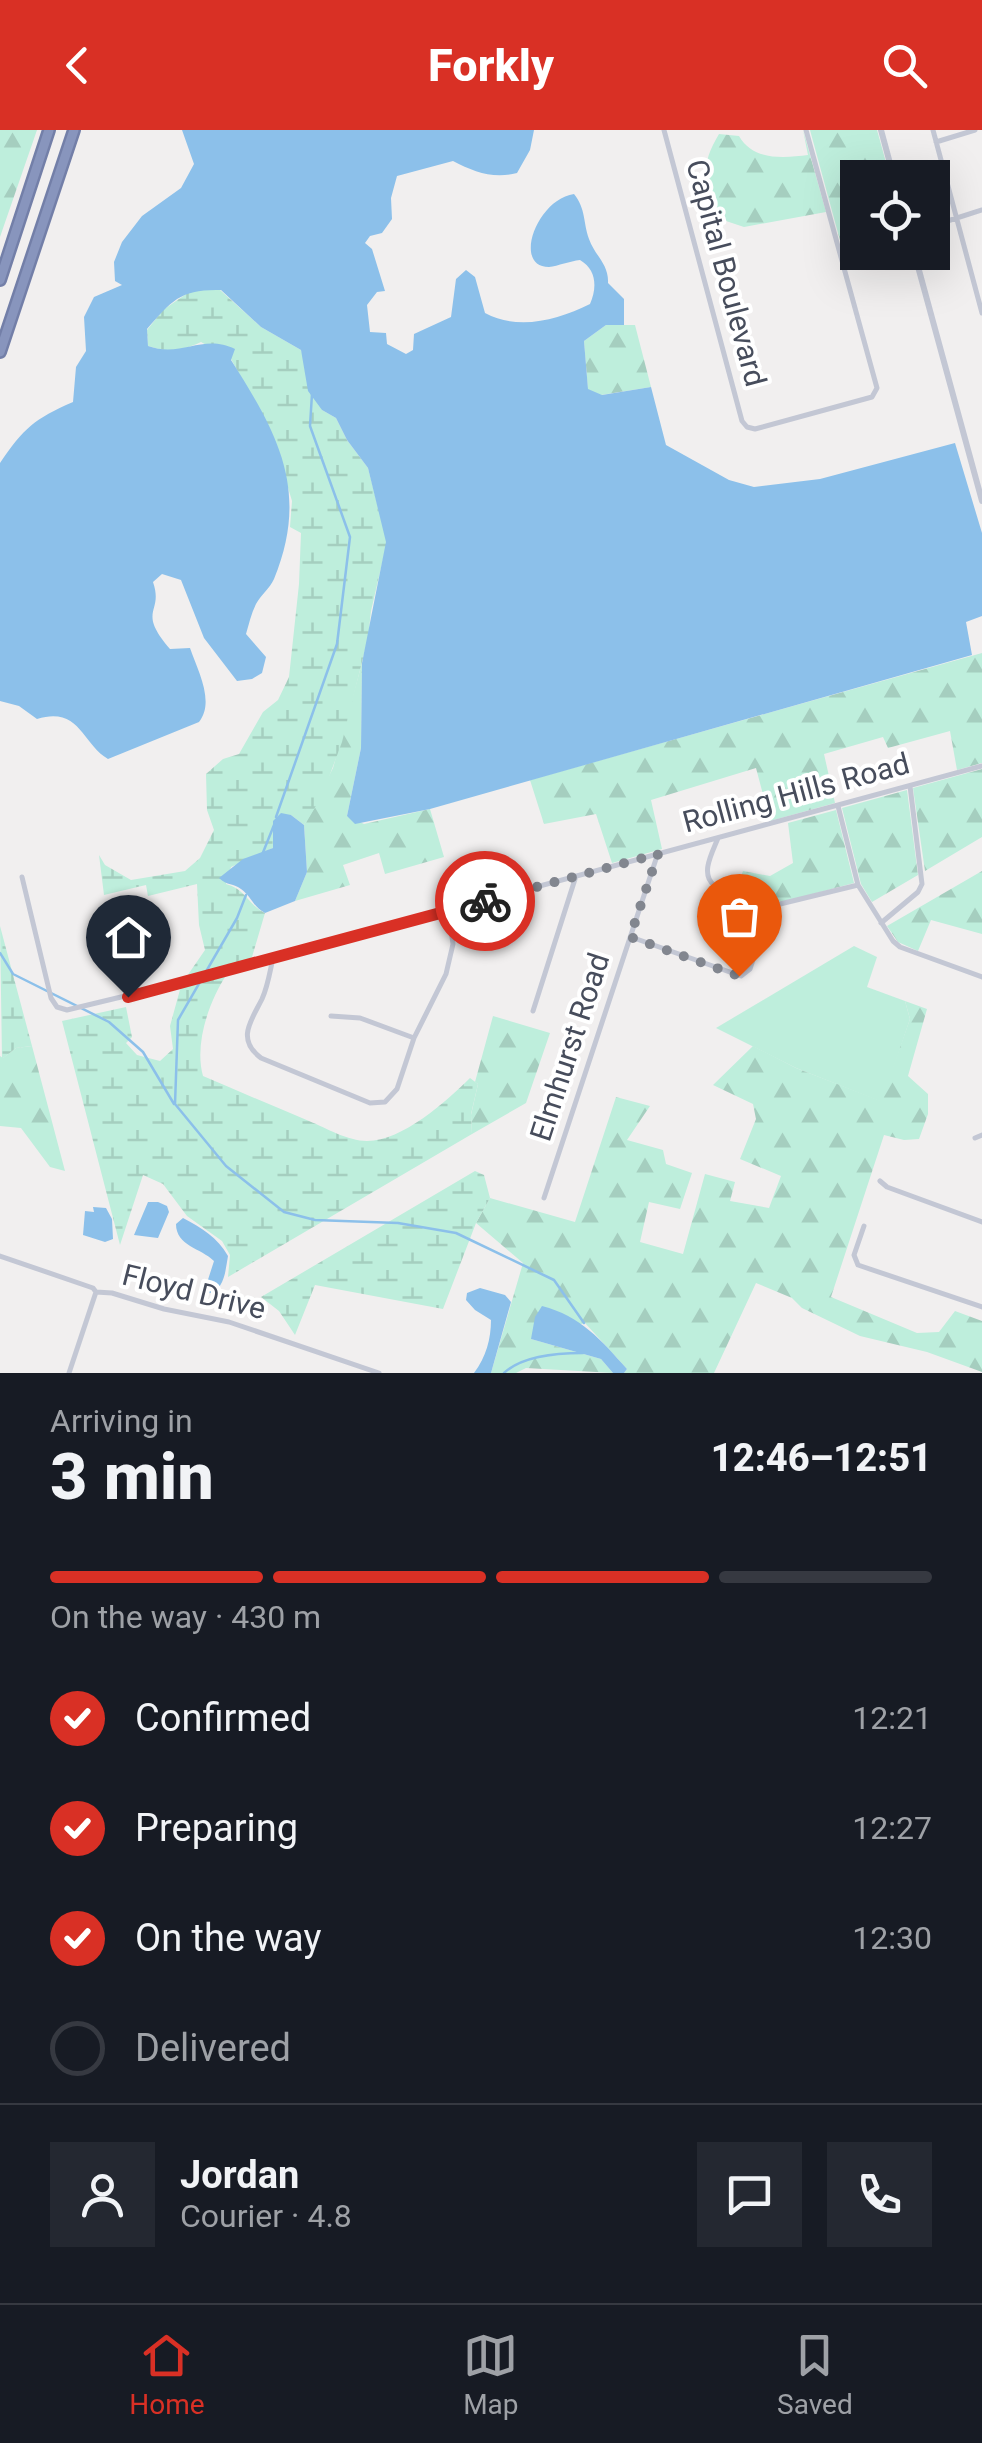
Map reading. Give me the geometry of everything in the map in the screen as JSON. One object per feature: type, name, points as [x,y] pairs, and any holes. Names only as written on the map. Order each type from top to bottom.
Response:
[{"type":"highway","points":[[0,280],[49,130]]},
{"type":"highway","points":[[0,352],[74,130]]},
{"type":"street","name":"Capital Boulevard","points":[[664,130],[745,426],[756,429],[872,398],[877,392],[806,130]]},
{"type":"street","points":[[880,130],[889,160]]},
{"type":"street","points":[[932,130],[982,312]]},
{"type":"street","points":[[936,142],[975,130]]},
{"type":"street","points":[[950,220],[982,210]]},
{"type":"street","points":[[919,270],[982,501]]},
{"type":"street","name":"Rolling Hills Road","points":[[22,877],[51,998],[62,1009],[128,997],[982,766]]},
{"type":"street","points":[[881,922],[918,892],[922,884],[910,786]]},
{"type":"street","points":[[838,806],[858,885],[900,947],[982,977]]},
{"type":"street","points":[[718,838],[706,873],[714,885],[771,904],[791,903],[858,885]]},
{"type":"street","name":"Elmhurst Road","points":[[544,1198],[658,854]]},
{"type":"street","points":[[533,1010],[576,876]]},
{"type":"street","points":[[630,937],[741,976],[750,969],[771,904]]},
{"type":"street","points":[[273,958],[266,988],[246,1032],[250,1047],[262,1058],[370,1103],[380,1103],[397,1090],[414,1038],[452,958],[448,911]]},
{"type":"street","points":[[331,1016],[360,1018],[414,1038]]},
{"type":"street","points":[[880,1181],[886,1187],[982,1222]]},
{"type":"street","points":[[864,1226],[854,1255],[858,1265],[982,1308]]},
{"type":"street","name":"Floyd Drive","points":[[0,1256],[96,1292],[230,1322],[379,1373]]},
{"type":"street","points":[[70,1373],[96,1292]]},
{"type":"green space","points":[[0,130],[37,130],[0,237]]},
{"type":"green space","points":[[803,130],[826,212],[744,227],[720,219],[706,176],[708,157],[719,134],[739,136],[761,154],[789,157],[808,155]]},
{"type":"green space","points":[[810,130],[877,130],[885,160],[840,160],[840,240]]},
{"type":"green space","points":[[192,290],[220,290],[261,327],[301,350],[322,410],[336,418],[368,468],[387,542],[342,742],[322,796],[304,825],[291,815],[273,833],[273,848],[231,867],[226,884],[265,913],[252,957],[185,979],[205,950],[197,884],[148,896],[146,885],[104,895],[99,855],[105,865],[131,880],[185,871],[200,858],[214,830],[207,810],[206,774],[223,759],[239,754],[263,712],[278,700],[289,677],[301,533],[290,527],[292,501],[272,434],[231,359],[201,342],[175,350],[148,346],[147,330],[163,310]]},
{"type":"green space","points":[[606,325],[635,325],[651,387],[601,395],[588,390],[584,341]]},
{"type":"green space","points":[[982,653],[982,763],[957,770],[950,731],[888,748],[883,737],[824,754],[835,803],[770,821],[756,768],[651,800],[662,849],[612,863],[596,814],[544,824],[530,780]]},
{"type":"green space","points":[[362,663],[361,748],[347,816],[364,824],[430,809],[444,857],[385,874],[379,853],[343,865],[350,885],[295,901],[307,872],[304,825],[333,768]]},
{"type":"green space","points":[[982,769],[982,837],[925,871],[913,788]]},
{"type":"green space","points":[[907,790],[918,875],[872,902],[861,884],[842,808]]},
{"type":"green space","points":[[836,810],[854,883],[783,902],[736,890],[743,871],[770,876],[793,863],[788,823]]},
{"type":"green space","points":[[982,871],[982,934],[931,920],[918,951],[898,942],[887,926]]},
{"type":"green space","points":[[0,926],[32,1046],[16,1048],[2,1059]]},
{"type":"green space","points":[[854,946],[877,957],[867,987],[905,1001],[910,1019],[882,1102],[796,1068],[716,1028]]},
{"type":"green space","points":[[227,974],[205,1023],[200,1050],[203,1076],[337,1134],[367,1141],[409,1127],[470,1078],[478,1084],[471,1114],[472,1134],[228,1277],[230,1255],[222,1241],[187,1216],[163,1184],[143,1175],[120,1245],[62,1021],[126,1007],[132,1037],[126,1043],[137,1055],[160,1061],[173,1049],[170,1026],[181,986]]},
{"type":"green space","points":[[905,1001],[927,1009],[908,1076],[928,1094],[928,1114],[919,1139],[884,1135],[831,1297],[917,1333],[939,1332],[955,1311],[982,1321],[982,1372],[927,1352],[860,1336],[756,1283],[714,1373],[624,1373],[627,1369],[585,1323],[531,1339],[601,1359],[613,1373],[526,1368],[516,1373],[491,1373],[523,1263],[476,1223],[490,1198],[575,1222],[616,1097],[650,1106],[627,1140],[663,1150],[666,1164],[692,1173],[680,1209],[649,1202],[640,1242],[683,1254],[705,1174],[735,1182],[730,1201],[769,1208],[781,1176],[740,1159],[756,1119],[753,1104],[713,1085],[753,1046],[796,1068],[881,1101],[910,1019]]},
{"type":"green space","points":[[493,1016],[550,1033],[526,1103],[472,1134],[471,1115],[478,1084],[475,1082]]},
{"type":"green space","points":[[32,1046],[65,1171],[50,1167],[21,1128],[0,1126],[0,1056]]},
{"type":"green space","points":[[475,1171],[484,1175],[490,1198],[476,1223],[443,1309],[315,1285],[295,1335],[279,1311],[261,1297]]},
{"type":"water","points":[[182,130],[534,130],[530,150],[517,173],[484,173],[453,161],[397,176],[391,198],[392,219],[382,233],[370,236],[365,243],[372,249],[385,291],[377,292],[367,305],[370,332],[386,333],[387,344],[406,354],[413,350],[414,334],[451,317],[456,279],[466,270],[475,277],[485,313],[498,318],[538,321],[590,304],[594,280],[586,264],[580,260],[549,267],[538,264],[532,256],[531,245],[540,219],[561,199],[574,194],[608,283],[624,299],[624,325],[606,325],[584,341],[588,389],[602,395],[651,387],[666,445],[729,480],[754,487],[820,479],[955,443],[982,533],[982,616],[966,622],[972,655],[430,809],[355,824],[347,816],[361,748],[362,663],[386,542],[368,468],[336,418],[322,410],[308,391],[301,350],[261,327],[221,290],[207,290],[178,298],[163,311],[147,329],[148,346],[171,349],[213,343],[235,349],[231,360],[263,413],[284,464],[289,518],[284,547],[274,579],[256,604],[246,634],[266,657],[262,673],[237,681],[204,638],[181,580],[162,574],[153,582],[153,619],[170,649],[190,648],[205,696],[204,714],[199,722],[108,759],[72,722],[51,716],[37,719],[19,706],[0,701],[0,463],[31,426],[73,402],[76,367],[86,351],[84,317],[94,297],[122,285],[115,281],[114,262],[122,242],[142,216],[181,188],[194,164]]},
{"type":"water","points":[[281,813],[304,825],[307,872],[295,901],[265,913],[241,889],[219,878],[243,859],[273,848],[273,821]]},
{"type":"water","points":[[148,1202],[167,1206],[169,1212],[158,1238],[134,1235]]},
{"type":"water","points":[[93,1207],[106,1208],[112,1219],[113,1239],[105,1242],[83,1235],[85,1211],[94,1212]]},
{"type":"water","points":[[183,1218],[219,1243],[228,1256],[223,1280],[213,1292],[207,1294],[205,1289],[214,1261],[180,1237],[176,1224]]},
{"type":"water","points":[[480,1288],[505,1295],[511,1302],[491,1373],[474,1373],[485,1354],[491,1327],[491,1320],[466,1300],[467,1293]]},
{"type":"water","points":[[542,1306],[589,1330],[627,1369],[624,1373],[613,1373],[601,1359],[531,1339],[535,1317]]},
{"type":"waterway","points":[[276,817],[337,644],[350,537],[310,426],[312,394]]},
{"type":"waterway","points":[[262,855],[274,825]]},
{"type":"waterway","points":[[246,895],[237,918],[178,1020],[175,1104],[226,1166],[284,1212],[315,1220],[398,1223],[456,1233],[554,1280],[584,1323]]},
{"type":"waterway","points":[[0,953],[13,974],[109,1022],[143,1052],[174,1104]]},
{"type":"waterway","points":[[504,1373],[531,1359],[583,1353]]},
{"type":"way so far","points":[[485,901],[658,854],[630,937],[739,976]]},
{"type":"route","points":[[128,997],[485,901]]}]
